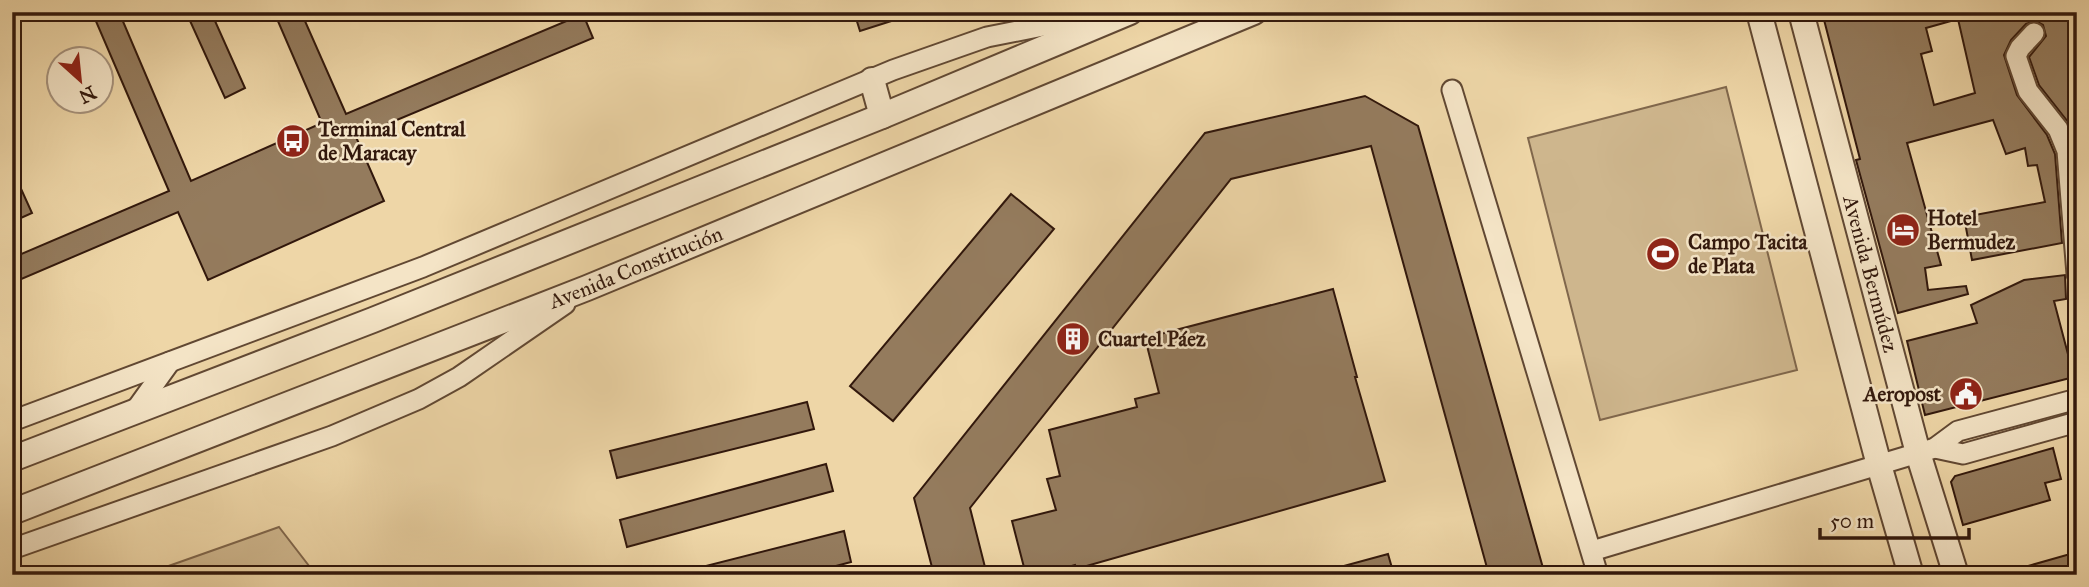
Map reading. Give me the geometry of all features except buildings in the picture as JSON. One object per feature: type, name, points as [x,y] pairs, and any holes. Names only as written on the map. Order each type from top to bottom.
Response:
[{"type":"street","points":[[12,421],[423,267],[872,80],[987,37],[1130,12]]},
{"type":"street","name":"Avenida Constitución","points":[[12,512],[587,288],[1254,12]]},
{"type":"street","name":"Avenida Bermúdez","points":[[1759,12],[1879,465],[1911,575]]},
{"type":"street","name":"Avenida Bermúdez","points":[[1801,12],[1926,451],[1956,575]]},
{"type":"street","points":[[12,459],[373,320],[882,116],[1096,19]]},
{"type":"street","points":[[2034,33],[2016,56],[2028,92],[2058,129],[2073,171],[2077,274]]},
{"type":"street","points":[[872,80],[882,116]]},
{"type":"street","points":[[1452,90],[1598,575]]},
{"type":"street","points":[[12,549],[332,436],[419,399],[459,377],[587,288]]},
{"type":"street","points":[[134,412],[170,362]]},
{"type":"street","points":[[1592,551],[1926,451],[1958,432],[2077,399]]},
{"type":"street","points":[[1926,451],[1963,454],[2077,422]]},
{"type":"shaded area","name":"Campo Tacita de Plata","points":[[1726,87],[1797,370],[1600,420],[1528,138]]},
{"type":"shaded area","points":[[279,527],[316,575],[143,575]]},
{"type":"place","name":"Terminal Central de Maracay","points":[[293,141]]},
{"type":"place","name":"Hotel Bermudez","points":[[1903,230]]},
{"type":"place","name":"Campo Tacita de Plata","points":[[1663,254]]},
{"type":"place","name":"Cuartel Páez","points":[[1073,339]]},
{"type":"place","name":"Aeropost","points":[[1966,394]]}]
